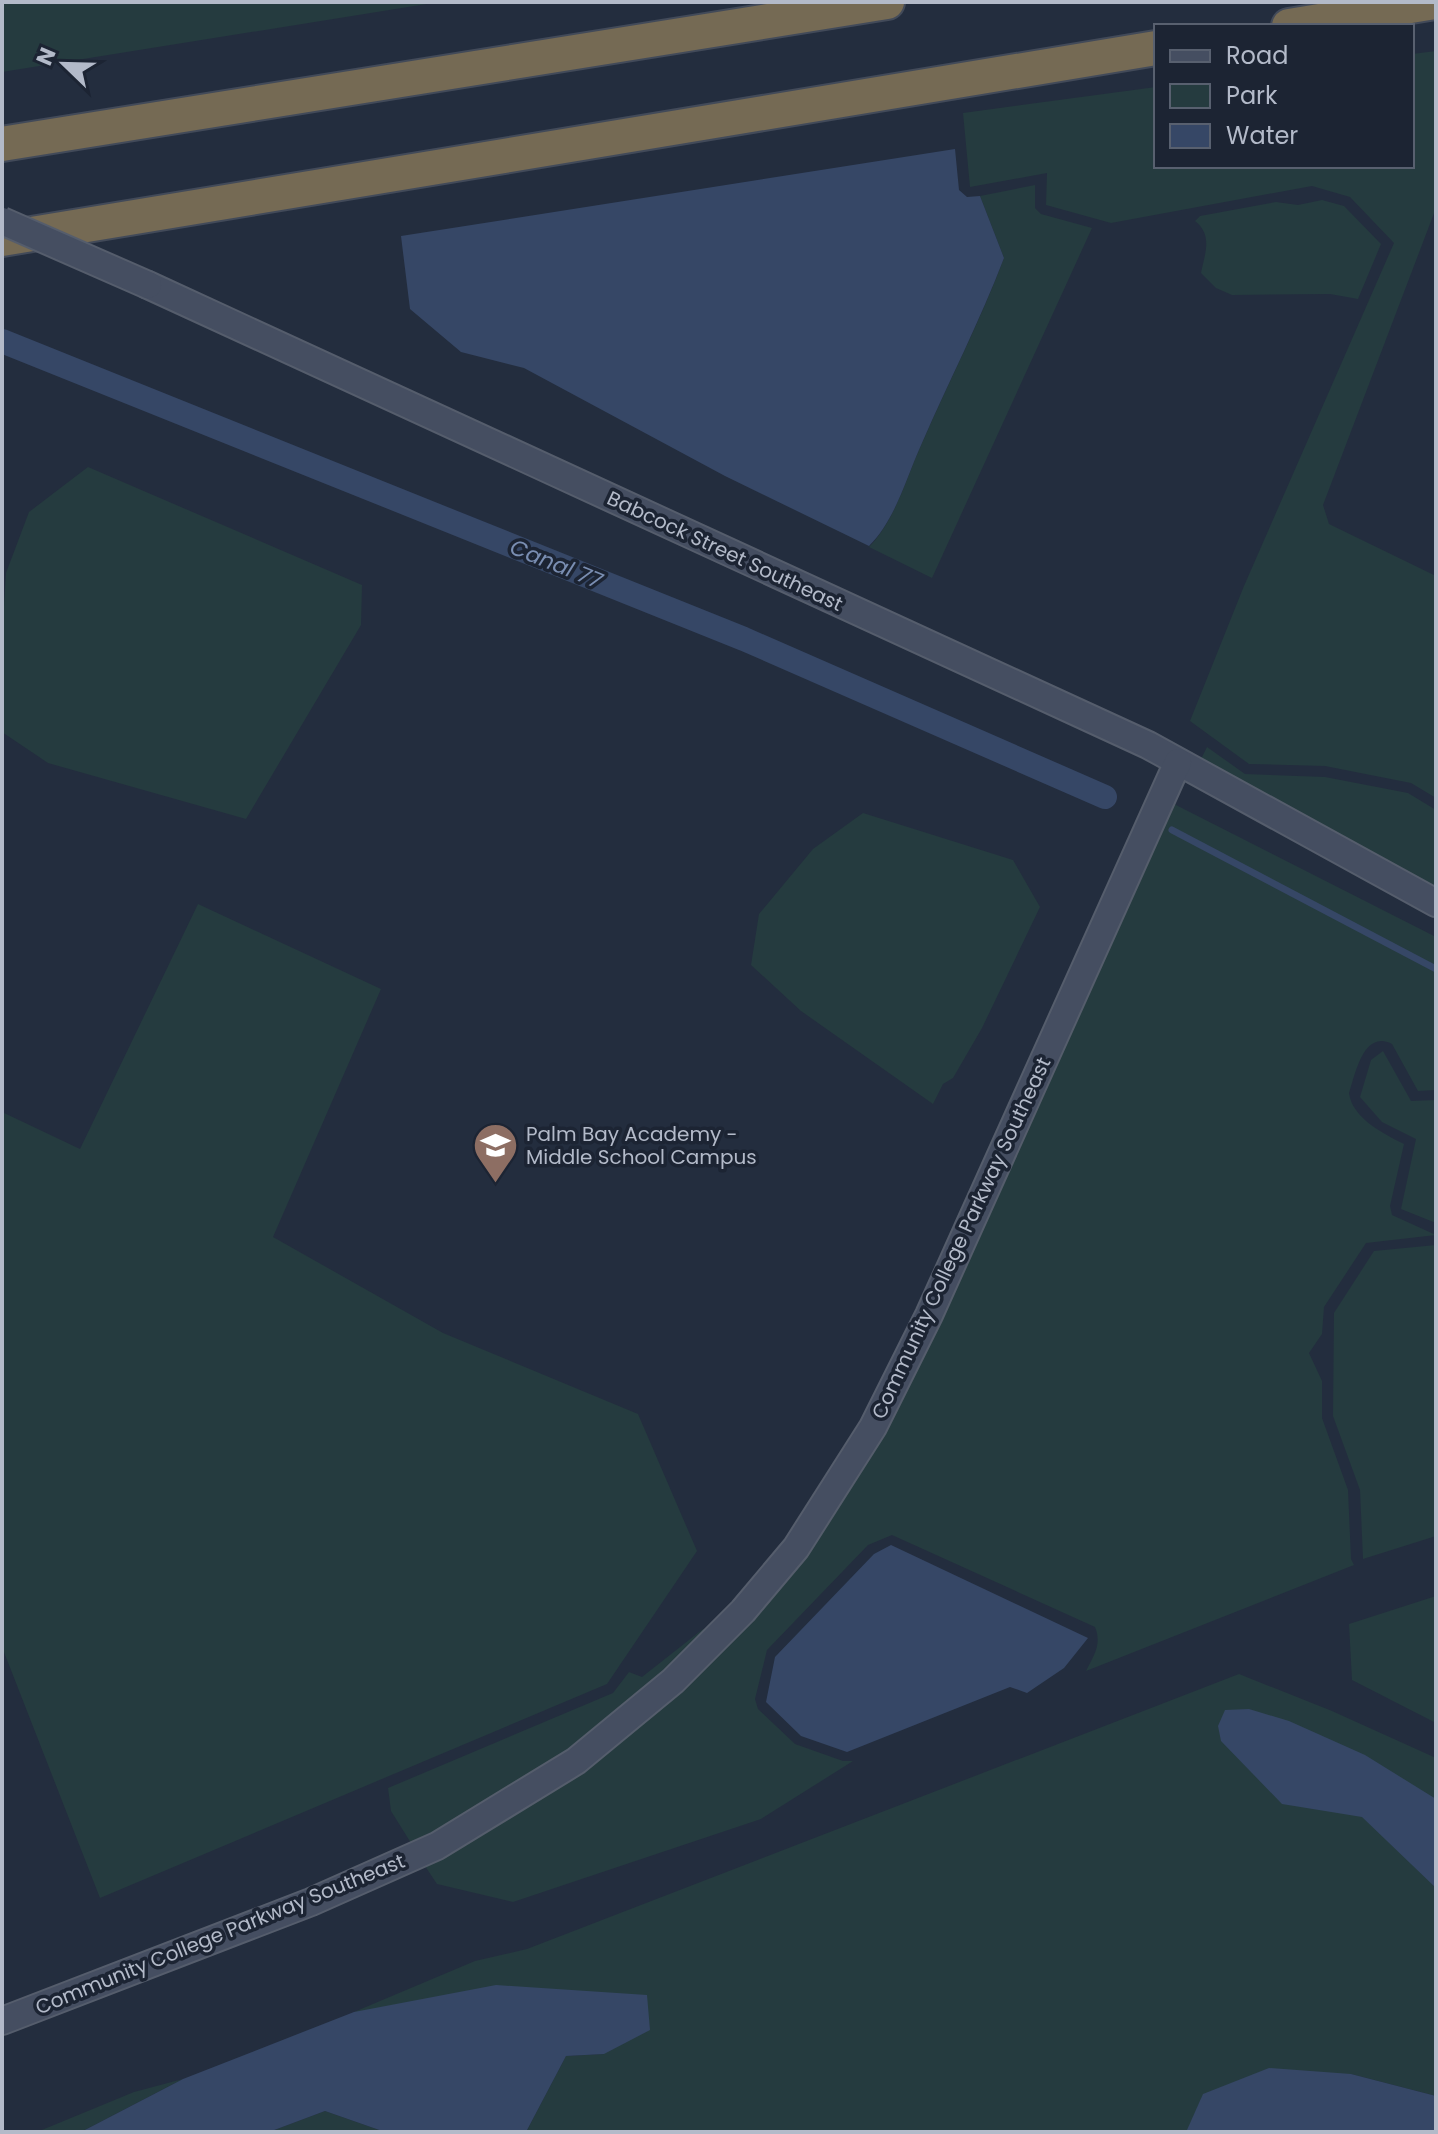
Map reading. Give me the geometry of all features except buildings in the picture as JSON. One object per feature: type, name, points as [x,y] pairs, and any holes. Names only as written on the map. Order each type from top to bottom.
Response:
[{"type":"highway","points":[[2,144],[887,2]]},
{"type":"highway","points":[[1301,24],[1435,2]]},
{"type":"highway","points":[[2,239],[1154,48]]},
{"type":"street","name":"Babcock Street Southeast","points":[[2,221],[148,285],[1148,745],[1436,903]]},
{"type":"street","name":"Community College Parkway Southeast","points":[[2,2021],[311,1902],[437,1846],[576,1761],[673,1681],[743,1611],[796,1548],[873,1427],[929,1315],[1178,762]]},
{"type":"green space","points":[[2,2],[439,2],[2,72]]},
{"type":"green space","points":[[1436,51],[1436,208],[1323,505],[1329,524],[1436,576],[1436,798],[1411,783],[1325,766],[1249,764],[1190,721],[1244,586],[1394,243],[1350,197],[1312,186],[1111,223],[1046,205],[1047,173],[970,187],[963,113],[1154,87],[1154,168],[1414,168],[1414,54]]},
{"type":"green space","points":[[1035,185],[1035,208],[1041,214],[1092,228],[932,578],[869,547],[893,511],[1004,258],[980,196]]},
{"type":"green space","points":[[1322,200],[1344,206],[1381,244],[1358,299],[1330,294],[1232,295],[1216,288],[1201,273],[1206,238],[1195,221],[1200,216],[1276,202],[1298,205]]},
{"type":"green space","points":[[88,467],[362,585],[361,625],[246,819],[48,763],[2,732],[6,573],[29,512]]},
{"type":"green space","points":[[1207,747],[1245,774],[1325,777],[1408,793],[1436,810],[1436,890],[1200,761]]},
{"type":"green space","points":[[1174,804],[1436,937],[1436,1090],[1418,1091],[1392,1044],[1382,1041],[1367,1048],[1349,1093],[1351,1102],[1362,1117],[1404,1144],[1390,1206],[1392,1215],[1436,1235],[1366,1243],[1324,1307],[1322,1334],[1309,1353],[1322,1381],[1322,1418],[1348,1490],[1351,1559],[1354,1565],[1086,1671],[1097,1644],[1095,1627],[892,1535],[868,1545],[767,1650],[755,1699],[758,1709],[795,1744],[843,1761],[853,1761],[761,1819],[513,1902],[437,1884],[425,1866],[585,1771],[682,1690],[754,1619],[807,1556],[885,1432],[941,1320]]},
{"type":"green space","points":[[863,813],[1013,860],[1040,907],[982,1028],[953,1078],[943,1084],[933,1104],[801,1011],[751,965],[759,914],[813,849]]},
{"type":"green space","points":[[198,904],[381,989],[273,1237],[443,1333],[638,1414],[697,1551],[607,1684],[100,1898],[2,1647],[2,1112],[80,1149]]},
{"type":"green space","points":[[1383,1051],[1411,1101],[1436,1100],[1436,1223],[1401,1209],[1416,1139],[1382,1122],[1360,1097],[1371,1060]]},
{"type":"green space","points":[[1436,1245],[1436,1536],[1363,1559],[1360,1490],[1333,1416],[1334,1313],[1374,1251]]},
{"type":"green space","points":[[1436,1596],[1436,1723],[1352,1680],[1349,1624]]},
{"type":"green space","points":[[703,1629],[663,1672],[567,1751],[430,1835],[411,1843],[391,1811],[388,1788],[613,1693],[629,1672],[642,1677]]},
{"type":"green space","points":[[1239,1674],[1332,1711],[1436,1758],[1436,2096],[1351,2074],[1188,2130],[1192,2132],[526,2132],[566,2056],[604,2054],[354,2012],[475,1961],[527,1949]]},
{"type":"green space","points":[[183,2079],[81,2132],[37,2132],[134,2092]]},
{"type":"green space","points":[[325,2111],[385,2132],[269,2132]]},
{"type":"water","points":[[955,149],[959,190],[967,197],[980,196],[1004,258],[893,511],[869,546],[725,476],[524,368],[461,352],[410,309],[401,236]]},
{"type":"water","points":[[891,1545],[1088,1638],[1064,1668],[1027,1693],[1010,1687],[847,1752],[801,1736],[766,1702],[775,1657],[874,1554]]},
{"type":"water","points":[[1249,1709],[1289,1721],[1365,1755],[1436,1799],[1436,1888],[1362,1817],[1282,1804],[1221,1741],[1218,1726],[1225,1710]]},
{"type":"water","points":[[496,1985],[647,1995],[650,2030],[604,2054],[566,2056],[526,2132],[385,2132],[325,2111],[269,2132],[81,2132],[183,2079],[354,2012]]},
{"type":"water","points":[[1269,2068],[1351,2074],[1436,2096],[1436,2132],[1187,2130],[1203,2094]]},
{"type":"waterway","name":"Canal 77","points":[[2,341],[744,639],[1105,797]]},
{"type":"waterway","points":[[1172,830],[1436,969]]},
{"type":"place","name":"Palm Bay Academy - Middle School Campus","points":[[495,1185]]}]
